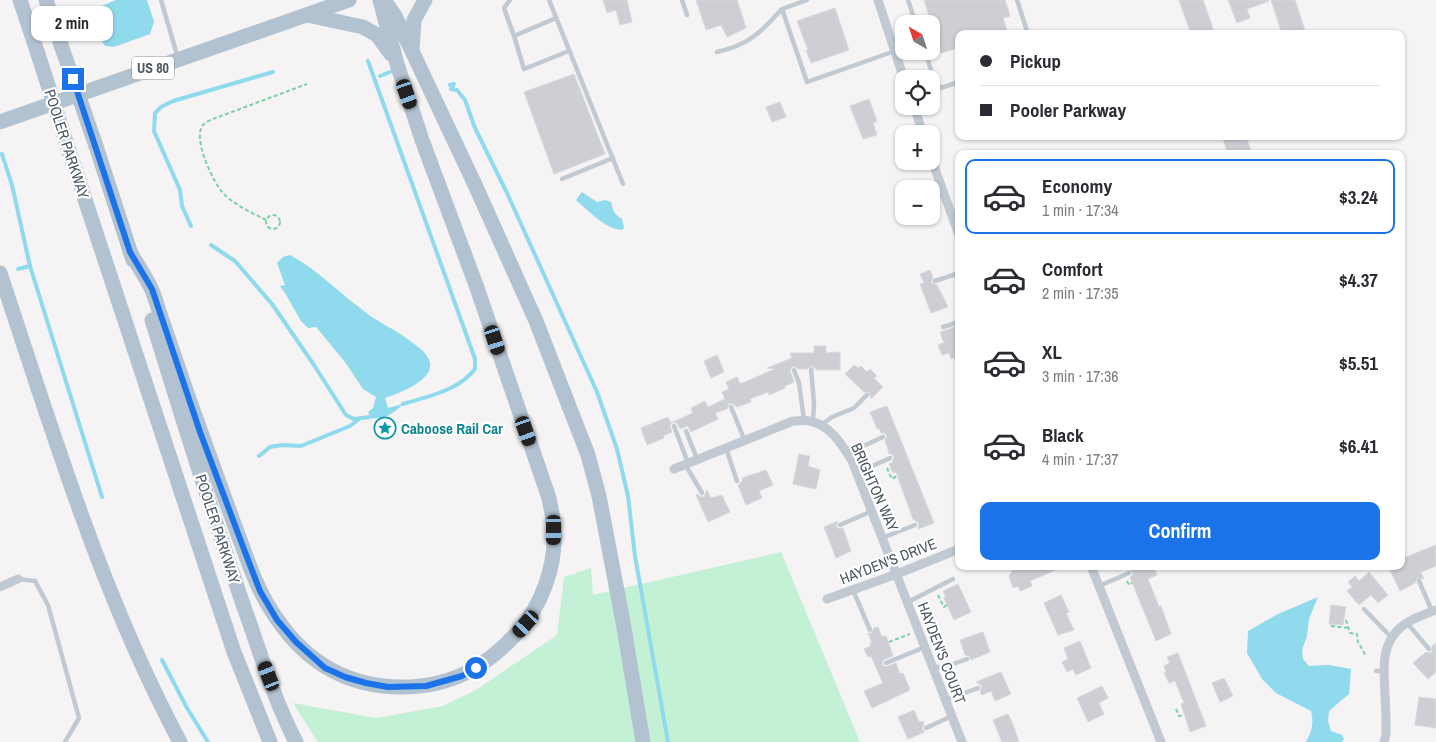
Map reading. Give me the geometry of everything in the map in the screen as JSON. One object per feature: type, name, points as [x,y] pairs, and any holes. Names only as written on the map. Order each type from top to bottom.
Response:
[{"type":"main road","name":"POOLER PARKWAY","points":[[20,0],[234,652],[270,742]]},
{"type":"main road","name":"POOLER PARKWAY","points":[[46,0],[96,146],[233,576],[262,658],[289,729],[296,742]]},
{"type":"main road","name":"US 80","points":[[0,122],[349,0]]},
{"type":"main road","points":[[130,252],[152,289],[200,432],[254,575],[268,606],[305,652],[325,668],[354,680],[398,687],[426,686],[462,676],[476,668],[506,645],[526,624],[532,614],[551,568],[554,530],[545,486],[476,285],[422,140],[397,64],[380,0]]},
{"type":"main road","points":[[384,0],[395,16],[458,148],[536,321],[588,455],[599,496],[643,742]]},
{"type":"main road","points":[[412,51],[414,20],[426,0]]},
{"type":"main road","points":[[306,15],[356,25],[371,32],[383,41],[397,64]]},
{"type":"main road","points":[[0,274],[57,446],[101,567],[138,659],[180,742]]},
{"type":"street","points":[[878,0],[895,51]]},
{"type":"street","points":[[935,170],[955,224]]},
{"type":"street","points":[[674,469],[793,421],[813,423]]},
{"type":"street","name":"BRIGHTON WAY","points":[[813,423],[826,428],[839,441],[847,454],[857,474],[897,574]]},
{"type":"street","name":"HAYDEN'S DRIVE","points":[[827,599],[955,551]]},
{"type":"street","points":[[1092,570],[1161,742]]},
{"type":"street","name":"HAYDEN'S COURT","points":[[897,574],[962,742]]},
{"type":"street","points":[[0,587],[18,579]]},
{"type":"street","points":[[1384,742],[1386,734],[1380,671],[1386,648],[1391,637],[1407,623],[1434,611]]},
{"type":"lane","points":[[161,0],[178,59]]},
{"type":"lane","points":[[510,0],[504,8],[524,68],[569,50]]},
{"type":"lane","points":[[549,0],[623,184]]},
{"type":"lane","points":[[682,0],[687,15]]},
{"type":"lane","points":[[717,52],[734,48],[758,35],[782,9],[807,0]]},
{"type":"lane","points":[[908,0],[913,15]]},
{"type":"lane","points":[[1017,0],[1027,30]]},
{"type":"lane","points":[[782,9],[807,82],[895,51]]},
{"type":"lane","points":[[514,36],[556,18]]},
{"type":"lane","points":[[940,88],[955,83]]},
{"type":"lane","points":[[562,179],[613,158]]},
{"type":"lane","points":[[935,282],[955,274]]},
{"type":"lane","points":[[943,327],[955,323]]},
{"type":"lane","points":[[811,369],[814,403],[813,423]]},
{"type":"lane","points":[[794,370],[813,423]]},
{"type":"lane","points":[[813,423],[854,408],[867,395]]},
{"type":"lane","points":[[731,407],[744,441]]},
{"type":"lane","points":[[674,426],[687,464],[702,492]]},
{"type":"lane","points":[[686,431],[698,460]]},
{"type":"lane","points":[[847,454],[883,437]]},
{"type":"lane","points":[[726,448],[737,481]]},
{"type":"lane","points":[[857,474],[890,458]]},
{"type":"lane","points":[[840,525],[872,511]]},
{"type":"lane","points":[[882,538],[915,525]]},
{"type":"lane","points":[[1098,586],[1129,572]]},
{"type":"lane","points":[[18,579],[35,580],[48,605],[79,718],[65,742]]},
{"type":"lane","points":[[908,602],[953,579]]},
{"type":"lane","points":[[1419,581],[1434,611]]},
{"type":"lane","points":[[853,590],[870,630]]},
{"type":"lane","points":[[1364,609],[1391,637]]},
{"type":"lane","points":[[1407,623],[1429,649]]},
{"type":"lane","points":[[886,663],[925,647]]},
{"type":"lane","points":[[933,668],[967,659]]},
{"type":"lane","points":[[946,700],[978,688]]},
{"type":"lane","points":[[926,728],[952,716]]},
{"type":"path","points":[[266,220],[269,216],[275,216],[279,220],[280,226],[274,230],[268,227],[266,220],[232,200],[220,190],[212,178],[203,150],[200,134],[201,128],[213,119],[307,84]]},
{"type":"path","points":[[884,461],[892,479],[897,476]]},
{"type":"path","points":[[935,588],[944,607],[947,605]]},
{"type":"path","points":[[1346,620],[1350,633],[1357,634],[1358,642],[1366,656]]},
{"type":"path","points":[[1331,626],[1349,628]]},
{"type":"path","points":[[889,642],[919,630]]},
{"type":"path","points":[[1176,709],[1178,716],[1184,715]]},
{"type":"green space","points":[[781,552],[860,742],[318,742],[293,703],[376,718],[443,706],[476,690],[557,635],[564,577],[591,568],[593,595]]},
{"type":"water","points":[[116,0],[147,0],[154,22],[150,34],[114,47],[105,46],[101,40],[93,13],[94,9]]},
{"type":"water","points":[[582,192],[597,202],[605,200],[611,202],[614,212],[622,219],[624,228],[622,230],[609,226],[592,214],[576,200]]},
{"type":"water","points":[[290,255],[319,275],[369,315],[401,334],[427,355],[430,369],[421,381],[385,398],[388,408],[403,404],[393,413],[380,418],[371,418],[368,412],[373,408],[376,397],[363,389],[345,362],[316,327],[308,328],[301,321],[280,286],[285,285],[277,263],[283,257]]},
{"type":"water","points":[[1318,597],[1309,619],[1307,636],[1302,650],[1303,659],[1309,666],[1329,665],[1351,669],[1349,694],[1329,711],[1328,721],[1331,731],[1342,735],[1344,739],[1342,742],[1306,742],[1312,727],[1311,711],[1276,693],[1262,679],[1247,653],[1248,631],[1278,614]]},
{"type":"building","points":[[603,0],[627,0],[632,22],[620,25],[616,10],[607,13]]},
{"type":"building","points":[[696,0],[737,0],[746,28],[727,37],[721,25],[706,30]]},
{"type":"building","points":[[924,0],[1005,0],[1010,16],[1003,18],[1007,30],[955,30],[955,49],[941,53],[940,15],[929,15]]},
{"type":"building","points":[[1179,0],[1203,0],[1214,30],[1190,30]]},
{"type":"building","points":[[1228,0],[1269,1],[1247,9],[1250,18],[1237,23]]},
{"type":"building","points":[[1271,0],[1295,0],[1305,30],[1281,30]]},
{"type":"building","points":[[835,8],[849,50],[811,63],[797,21]]},
{"type":"building","points":[[574,74],[605,154],[554,174],[524,92]]},
{"type":"building","points":[[869,99],[877,121],[873,123],[877,135],[863,139],[850,106]]},
{"type":"building","points":[[780,102],[786,117],[772,122],[766,107]]},
{"type":"building","points":[[1223,140],[1247,140],[1251,150],[1227,150]]},
{"type":"building","points":[[930,270],[933,277],[931,283],[937,285],[948,307],[931,313],[920,284],[924,283],[920,274]]},
{"type":"building","points":[[955,327],[955,358],[951,359],[949,353],[942,355],[938,345],[944,343],[940,332]]},
{"type":"building","points":[[814,346],[826,346],[826,353],[840,352],[840,370],[817,370],[811,365],[807,369],[798,369],[793,366],[790,370],[794,382],[785,386],[785,388],[769,395],[768,392],[750,399],[751,402],[737,407],[729,403],[727,409],[715,413],[718,419],[691,432],[688,426],[680,429],[677,423],[673,422],[693,413],[691,408],[705,401],[708,407],[725,399],[722,392],[729,389],[726,382],[737,377],[740,384],[775,369],[767,368],[792,358],[790,353],[814,353]]},
{"type":"building","points":[[717,355],[724,372],[711,378],[704,361]]},
{"type":"building","points":[[854,365],[858,368],[861,366],[867,372],[870,369],[877,376],[874,378],[883,387],[871,399],[869,392],[864,392],[845,374]]},
{"type":"building","points":[[887,406],[934,523],[918,529],[919,523],[913,519],[896,472],[893,473],[889,464],[892,463],[894,458],[893,455],[888,453],[885,441],[887,436],[885,433],[881,433],[879,428],[877,429],[870,412]]},
{"type":"building","points":[[668,417],[672,423],[670,426],[672,432],[663,436],[664,438],[647,445],[641,428]]},
{"type":"building","points":[[799,454],[810,456],[808,466],[820,470],[816,489],[793,484]]},
{"type":"building","points":[[766,470],[773,485],[759,491],[762,498],[746,505],[738,485],[743,480],[742,478]]},
{"type":"building","points":[[707,490],[711,498],[722,495],[730,512],[708,522],[696,495],[704,497]]},
{"type":"building","points":[[838,521],[836,526],[839,529],[843,528],[851,551],[836,558],[824,527]]},
{"type":"building","points":[[1436,545],[1436,566],[1421,572],[1424,579],[1417,578],[1415,583],[1400,591],[1390,570],[1405,570],[1405,557]]},
{"type":"building","points":[[1013,570],[1056,570],[1030,581],[1032,586],[1020,591],[1018,586],[1013,588],[1009,576]]},
{"type":"building","points":[[1131,570],[1155,570],[1157,575],[1148,579],[1159,607],[1161,606],[1171,634],[1156,641],[1130,577],[1133,574]]},
{"type":"building","points":[[1369,572],[1388,595],[1378,603],[1371,595],[1359,605],[1347,591],[1352,587],[1348,582],[1355,576],[1359,581]]},
{"type":"building","points":[[958,584],[971,612],[954,620],[944,598],[946,597],[943,591]]},
{"type":"building","points":[[1061,595],[1069,612],[1066,613],[1074,630],[1058,635],[1044,603]]},
{"type":"building","points":[[1331,605],[1346,607],[1343,625],[1329,624]]},
{"type":"building","points":[[878,627],[882,637],[886,636],[893,656],[883,660],[882,665],[886,667],[896,663],[900,674],[903,673],[910,690],[872,708],[864,691],[883,683],[871,656],[868,657],[864,649],[871,646],[870,644],[872,643],[868,633],[872,633],[874,628]]},
{"type":"building","points":[[983,632],[990,652],[971,660],[969,656],[965,655],[960,640]]},
{"type":"building","points":[[1080,641],[1091,668],[1076,675],[1073,669],[1067,672],[1062,662],[1068,659],[1064,648]]},
{"type":"building","points":[[1436,643],[1436,672],[1428,679],[1413,663],[1426,652],[1432,652],[1432,646]]},
{"type":"building","points":[[1178,653],[1206,726],[1190,732],[1181,704],[1184,703],[1175,681],[1169,683],[1164,673],[1166,672],[1164,666],[1170,663],[1167,657]]},
{"type":"building","points":[[1001,672],[1011,694],[995,701],[991,691],[982,695],[980,692],[982,686],[976,682]]},
{"type":"building","points":[[1224,678],[1233,696],[1220,702],[1212,683]]},
{"type":"building","points":[[1102,686],[1108,698],[1099,703],[1104,714],[1088,722],[1077,698]]},
{"type":"building","points":[[1419,697],[1436,699],[1436,728],[1415,725]]},
{"type":"building","points":[[914,710],[919,722],[923,721],[922,729],[925,732],[908,739],[898,717]]},
{"type":"building","points":[[1008,714],[1019,742],[1002,742],[993,720]]},
{"type":"waterway","points":[[368,61],[475,359],[475,369],[460,383],[442,392],[403,404]]},
{"type":"waterway","points":[[191,226],[182,206],[180,190],[154,131],[155,113],[161,107],[173,101],[273,72]]},
{"type":"waterway","points":[[380,76],[390,72]]},
{"type":"waterway","points":[[450,85],[454,84],[451,89],[457,90],[465,100],[475,128],[507,193],[597,392],[617,449],[628,496],[635,556],[668,742]]},
{"type":"waterway","points":[[2,154],[12,185],[30,266],[102,497]]},
{"type":"waterway","points":[[211,245],[235,261],[272,304],[346,415],[354,419],[370,417]]},
{"type":"waterway","points":[[18,269],[30,266]]},
{"type":"waterway","points":[[259,456],[270,447],[282,445],[301,446],[350,426],[359,419]]},
{"type":"waterway","points":[[162,660],[187,708],[208,742]]},
{"type":"place","name":"Caboose Rail Car","points":[[385,428]]},
{"type":"route","points":[[73,79],[130,252],[152,289],[200,432],[245,552],[260,591],[277,620],[305,652],[325,668],[345,677],[366,683],[388,687],[426,686],[462,676],[476,668]]}]
